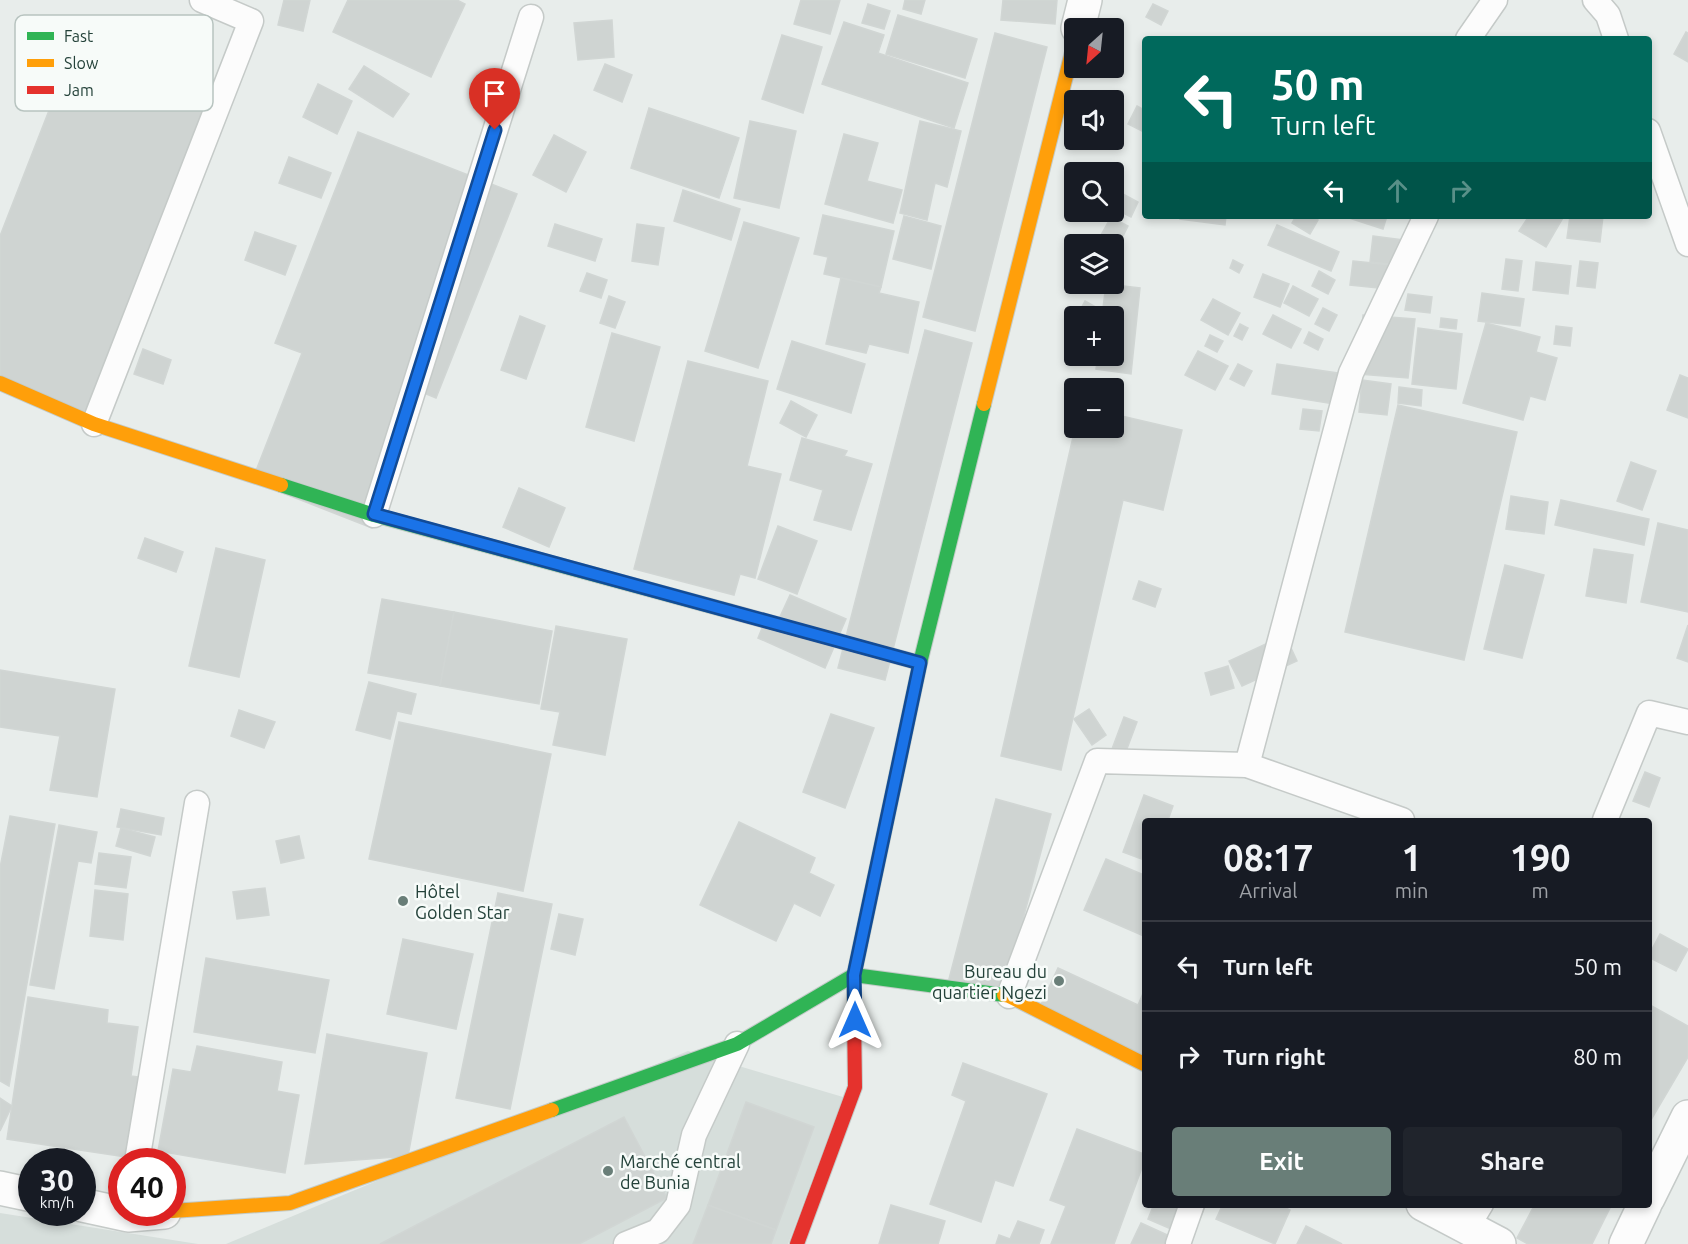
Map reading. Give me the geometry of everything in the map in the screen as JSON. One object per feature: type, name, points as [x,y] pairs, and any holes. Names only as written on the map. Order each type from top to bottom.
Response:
[{"type":"street","points":[[1080,18],[1085,0]]},
{"type":"street","points":[[797,1244],[855,1087],[854,975],[920,663],[1066,78]]},
{"type":"street","points":[[0,382],[94,424],[374,514],[920,663]]},
{"type":"street","points":[[186,1210],[290,1203],[737,1044],[854,975],[1009,996],[1142,1063]]},
{"type":"street","points":[[1652,1190],[1688,1117]]},
{"type":"street","points":[[0,1188],[18,1192]]},
{"type":"street","points":[[1440,1208],[1474,1216],[1499,1244]]},
{"type":"street","points":[[1626,1244],[1643,1208]]},
{"type":"lane","points":[[94,424],[251,21],[202,0]]},
{"type":"lane","points":[[1470,36],[1496,0]]},
{"type":"lane","points":[[1595,0],[1608,15],[1615,36]]},
{"type":"lane","points":[[374,514],[531,17]]},
{"type":"lane","points":[[1652,142],[1688,244]]},
{"type":"lane","points":[[1247,765],[1351,373],[1425,219]]},
{"type":"lane","points":[[1606,818],[1649,712],[1688,722]]},
{"type":"lane","points":[[1009,996],[1098,761],[1247,765],[1396,818]]},
{"type":"lane","points":[[139,1148],[197,803]]},
{"type":"lane","points":[[626,1244],[658,1231],[678,1205],[694,1135],[737,1044]]},
{"type":"lane","points":[[1178,1244],[1191,1208]]},
{"type":"shaded area","name":"Marché central de Bunia","points":[[688,1051],[843,1097],[788,1244],[226,1244]]},
{"type":"shaded area","points":[[0,1213],[18,1216],[18,1226],[83,1226],[198,1244],[0,1244]]},
{"type":"building","points":[[284,0],[310,0],[303,31],[278,25]]},
{"type":"building","points":[[348,0],[457,0],[465,4],[431,77],[333,32]]},
{"type":"building","points":[[801,0],[840,0],[830,34],[794,24]]},
{"type":"building","points":[[905,0],[925,0],[921,14],[903,9]]},
{"type":"building","points":[[1003,0],[1057,0],[1055,24],[1001,20]]},
{"type":"building","points":[[868,4],[890,11],[884,29],[862,23]]},
{"type":"building","points":[[1153,4],[1168,11],[1161,25],[1146,17]]},
{"type":"building","points":[[898,15],[977,39],[965,78],[886,54]]},
{"type":"building","points":[[612,20],[614,57],[578,60],[574,23]]},
{"type":"building","points":[[844,22],[884,35],[878,53],[968,83],[954,128],[822,84]]},
{"type":"building","points":[[1686,32],[1688,33],[1688,62],[1674,54]]},
{"type":"building","points":[[995,33],[1047,47],[975,331],[923,317]]},
{"type":"building","points":[[782,35],[822,47],[803,113],[762,99]]},
{"type":"building","points":[[605,64],[632,75],[622,102],[594,90]]},
{"type":"building","points":[[364,66],[409,94],[393,117],[349,89]]},
{"type":"building","points":[[213,80],[237,89],[105,424],[0,383],[0,236],[49,111],[213,111]]},
{"type":"building","points":[[318,84],[352,101],[337,134],[303,117]]},
{"type":"building","points":[[1137,106],[1142,109],[1142,131],[1128,124]]},
{"type":"building","points":[[649,108],[739,138],[719,198],[631,168]]},
{"type":"building","points":[[750,121],[796,131],[779,208],[734,198]]},
{"type":"building","points":[[920,121],[961,131],[947,187],[935,183],[927,220],[900,213]]},
{"type":"building","points":[[358,132],[517,194],[436,398],[424,393],[372,528],[252,481],[302,353],[275,343]]},
{"type":"building","points":[[844,134],[878,143],[867,181],[902,190],[893,223],[825,204]]},
{"type":"building","points":[[554,135],[586,152],[566,192],[533,175]]},
{"type":"building","points":[[289,157],[331,173],[321,198],[279,183]]},
{"type":"building","points":[[683,190],[740,209],[731,240],[674,221]]},
{"type":"building","points":[[1124,195],[1138,202],[1131,217],[1124,214]]},
{"type":"building","points":[[823,215],[894,231],[881,287],[824,274],[828,257],[814,254]]},
{"type":"building","points":[[904,216],[941,226],[931,269],[893,259]]},
{"type":"building","points":[[1180,219],[1226,219],[1225,225]]},
{"type":"building","points":[[1294,219],[1318,220],[1310,234],[1292,223]]},
{"type":"building","points":[[1352,219],[1386,219],[1383,229]]},
{"type":"building","points":[[1527,219],[1562,219],[1546,247],[1519,231]]},
{"type":"building","points":[[1570,219],[1603,219],[1600,242],[1567,238]]},
{"type":"building","points":[[744,222],[799,238],[758,368],[705,351]]},
{"type":"building","points":[[1108,222],[1120,222],[1128,226],[1124,234],[1102,234]]},
{"type":"building","points":[[555,224],[602,239],[595,261],[548,246]]},
{"type":"building","points":[[637,224],[664,228],[658,265],[632,261]]},
{"type":"building","points":[[1277,225],[1339,252],[1331,271],[1268,245]]},
{"type":"building","points":[[255,232],[296,246],[285,275],[245,260]]},
{"type":"building","points":[[1373,236],[1403,240],[1399,265],[1370,262]]},
{"type":"building","points":[[1506,259],[1522,261],[1518,291],[1502,289]]},
{"type":"building","points":[[1233,260],[1243,265],[1239,273],[1230,268]]},
{"type":"building","points":[[1353,261],[1392,265],[1388,289],[1350,285]]},
{"type":"building","points":[[1580,261],[1598,263],[1595,288],[1577,286]]},
{"type":"building","points":[[1536,262],[1571,266],[1568,294],[1533,290]]},
{"type":"building","points":[[1319,271],[1335,280],[1328,294],[1312,286]]},
{"type":"building","points":[[587,273],[607,280],[601,298],[580,291]]},
{"type":"building","points":[[1263,274],[1289,284],[1280,307],[1254,297]]},
{"type":"building","points":[[841,278],[881,287],[879,293],[919,302],[908,353],[869,344],[866,353],[826,344]]},
{"type":"building","points":[[1124,286],[1140,288],[1131,374],[1096,369],[1096,366],[1124,366],[1124,306],[1103,306],[1105,294],[1124,294]]},
{"type":"building","points":[[1293,286],[1318,299],[1309,316],[1284,303]]},
{"type":"building","points":[[1482,293],[1524,299],[1520,326],[1478,321]]},
{"type":"building","points":[[1408,294],[1432,297],[1430,313],[1405,310]]},
{"type":"building","points":[[609,296],[625,302],[615,328],[600,323]]},
{"type":"building","points":[[1213,299],[1240,313],[1228,335],[1201,320]]},
{"type":"building","points":[[1085,301],[1094,306],[1082,306]]},
{"type":"building","points":[[1323,308],[1337,315],[1329,331],[1315,324]]},
{"type":"building","points":[[1273,315],[1301,329],[1291,348],[1263,334]]},
{"type":"building","points":[[1363,315],[1415,319],[1408,378],[1359,374]]},
{"type":"building","points":[[520,316],[545,326],[526,379],[501,370]]},
{"type":"building","points":[[1441,318],[1457,320],[1456,329],[1440,327]]},
{"type":"building","points":[[1486,323],[1540,337],[1536,352],[1557,358],[1545,400],[1530,396],[1523,420],[1463,403]]},
{"type":"building","points":[[1240,324],[1248,328],[1242,340],[1234,336]]},
{"type":"building","points":[[1556,326],[1572,328],[1570,346],[1554,344]]},
{"type":"building","points":[[1418,328],[1462,334],[1456,389],[1412,384]]},
{"type":"building","points":[[925,330],[972,343],[885,680],[838,668]]},
{"type":"building","points":[[1309,332],[1323,339],[1318,350],[1304,343]]},
{"type":"building","points":[[612,333],[660,347],[634,441],[586,427]]},
{"type":"building","points":[[1210,335],[1223,341],[1217,352],[1205,346]]},
{"type":"building","points":[[792,341],[865,364],[851,413],[777,389]]},
{"type":"building","points":[[143,349],[171,360],[163,384],[134,374]]},
{"type":"building","points":[[1198,351],[1228,366],[1215,390],[1185,375]]},
{"type":"building","points":[[688,361],[768,381],[747,466],[781,474],[755,578],[740,574],[734,595],[634,569]]},
{"type":"building","points":[[1238,364],[1252,371],[1244,386],[1230,379]]},
{"type":"building","points":[[1277,364],[1351,375],[1346,406],[1272,394]]},
{"type":"building","points":[[1680,375],[1688,378],[1688,418],[1667,410]]},
{"type":"building","points":[[1362,380],[1391,384],[1387,415],[1359,412]]},
{"type":"building","points":[[1399,387],[1422,390],[1421,406],[1398,403]]},
{"type":"building","points":[[791,401],[817,415],[806,437],[780,423]]},
{"type":"building","points":[[1398,405],[1517,432],[1464,660],[1345,632]]},
{"type":"building","points":[[1303,409],[1322,411],[1319,431],[1300,429]]},
{"type":"building","points":[[1124,417],[1182,430],[1163,510],[1123,500],[1061,770],[1001,756],[1073,438],[1124,438]]},
{"type":"building","points":[[802,438],[847,451],[844,456],[872,464],[851,530],[814,520],[823,490],[790,480]]},
{"type":"building","points":[[1631,462],[1656,471],[1642,510],[1617,501]]},
{"type":"building","points":[[519,488],[565,508],[549,547],[503,527]]},
{"type":"building","points":[[1511,496],[1548,502],[1544,534],[1506,529]]},
{"type":"building","points":[[1561,500],[1649,519],[1644,545],[1555,525]]},
{"type":"building","points":[[1658,523],[1688,530],[1688,612],[1641,602]]},
{"type":"building","points":[[778,526],[817,541],[797,594],[758,579]]},
{"type":"building","points":[[145,538],[183,552],[176,572],[138,558]]},
{"type":"building","points":[[216,548],[265,560],[239,677],[189,666]]},
{"type":"building","points":[[1594,549],[1633,555],[1626,603],[1586,596]]},
{"type":"building","points":[[1505,565],[1544,575],[1522,658],[1484,649]]},
{"type":"building","points":[[1139,581],[1161,589],[1155,607],[1133,599]]},
{"type":"building","points":[[790,595],[846,619],[825,668],[758,638],[767,616],[778,621]]},
{"type":"building","points":[[382,599],[454,612],[440,686],[368,673]]},
{"type":"building","points":[[454,612],[552,631],[539,704],[440,686]]},
{"type":"building","points":[[1688,625],[1688,662],[1677,658]]},
{"type":"building","points":[[556,626],[627,639],[605,755],[553,745],[560,712],[541,709]]},
{"type":"building","points":[[1285,635],[1297,661],[1242,686],[1229,661]]},
{"type":"building","points":[[1228,666],[1234,688],[1211,695],[1205,673]]},
{"type":"building","points":[[0,670],[115,689],[97,797],[50,790],[60,736],[0,727]]},
{"type":"building","points":[[369,682],[416,694],[411,714],[397,711],[390,739],[356,730]]},
{"type":"building","points":[[1089,709],[1106,735],[1092,745],[1074,719]]},
{"type":"building","points":[[239,710],[275,722],[264,748],[231,736]]},
{"type":"building","points":[[831,714],[874,728],[845,808],[803,792]]},
{"type":"building","points":[[1124,717],[1137,722],[1125,754],[1112,749]]},
{"type":"building","points":[[399,722],[551,754],[523,891],[369,859]]},
{"type":"building","points":[[1645,772],[1660,778],[1649,807],[1633,801]]},
{"type":"building","points":[[1144,795],[1173,806],[1169,818],[1142,818],[1142,859],[1123,852]]},
{"type":"building","points":[[996,799],[1051,814],[1003,994],[949,979]]},
{"type":"building","points":[[121,809],[164,818],[161,835],[117,827]]},
{"type":"building","points":[[10,816],[55,824],[9,1086],[0,1081],[0,868]]},
{"type":"building","points":[[739,822],[815,858],[809,873],[834,885],[820,916],[794,903],[776,941],[700,905]]},
{"type":"building","points":[[59,825],[97,832],[91,863],[78,861],[54,989],[30,985]]},
{"type":"building","points":[[121,828],[155,837],[150,856],[116,846]]},
{"type":"building","points":[[299,836],[304,858],[281,863],[276,841]]},
{"type":"building","points":[[99,853],[131,857],[126,888],[95,884]]},
{"type":"building","points":[[1106,859],[1142,874],[1142,935],[1084,910]]},
{"type":"building","points":[[265,888],[269,915],[237,919],[233,892]]},
{"type":"building","points":[[95,890],[128,894],[123,940],[90,936]]},
{"type":"building","points":[[498,893],[552,904],[510,1109],[456,1098]]},
{"type":"building","points":[[559,914],[583,919],[575,955],[551,949]]},
{"type":"building","points":[[1660,934],[1688,949],[1676,971],[1652,959],[1652,949]]},
{"type":"building","points":[[403,939],[473,954],[456,1029],[387,1014]]},
{"type":"building","points":[[206,958],[329,980],[315,1053],[194,1032]]},
{"type":"building","points":[[1058,968],[1138,1005],[1142,996],[1142,1058],[1039,1009]]},
{"type":"building","points":[[28,997],[108,1010],[107,1023],[138,1027],[131,1076],[145,1078],[134,1148],[108,1148],[108,1154],[96,1153],[96,1148],[66,1148],[7,1139]]},
{"type":"building","points":[[1652,1006],[1688,1026],[1688,1057],[1652,1118]]},
{"type":"building","points":[[327,1034],[427,1053],[408,1156],[305,1164]]},
{"type":"building","points":[[197,1046],[282,1062],[277,1091],[299,1095],[285,1173],[186,1156],[186,1148],[159,1148],[173,1069],[191,1072]]},
{"type":"building","points":[[963,1063],[1047,1094],[1013,1186],[995,1180],[981,1222],[930,1204],[966,1101],[952,1095]]},
{"type":"building","points":[[0,1098],[12,1106],[0,1131]]},
{"type":"building","points":[[746,1102],[814,1127],[776,1230],[708,1205]]},
{"type":"building","points":[[624,1117],[667,1198],[579,1244],[380,1244]]},
{"type":"building","points":[[1077,1129],[1142,1153],[1142,1167],[1114,1244],[1051,1244],[1066,1206],[1050,1200]]},
{"type":"building","points":[[708,1205],[776,1230],[771,1244],[693,1244]]},
{"type":"building","points":[[891,1205],[945,1221],[938,1244],[879,1244]]},
{"type":"building","points":[[1152,1208],[1204,1208],[1192,1238],[1148,1219]]},
{"type":"building","points":[[1221,1208],[1286,1208],[1290,1210],[1275,1244],[1216,1219]]},
{"type":"building","points":[[1533,1208],[1610,1208],[1592,1244],[1528,1244],[1517,1238]]},
{"type":"building","points":[[1018,1221],[1044,1230],[1039,1244],[996,1244],[999,1235],[1010,1239]]},
{"type":"building","points":[[1141,1223],[1187,1244],[1131,1244]]},
{"type":"building","points":[[1306,1226],[1342,1244],[1297,1244]]},
{"type":"traffic: fast","points":[[854,1016],[854,975],[920,663],[984,404]]},
{"type":"traffic: fast","points":[[281,485],[374,515],[729,611]]},
{"type":"traffic: fast","points":[[552,1110],[737,1044],[854,975],[1004,995]]},
{"type":"traffic: slow","points":[[984,404],[1066,78]]},
{"type":"traffic: slow","points":[[0,383],[94,424],[281,485]]},
{"type":"traffic: slow","points":[[1004,995],[1142,1063]]},
{"type":"traffic: slow","points":[[186,1210],[290,1203],[552,1110]]},
{"type":"traffic: jam","points":[[729,611],[920,663]]},
{"type":"traffic: jam","points":[[797,1244],[855,1087],[854,1016]]},
{"type":"place","name":"Hôtel Golden Star","points":[[403,901]]},
{"type":"place","name":"Bureau du quartier Ngezi","points":[[1059,981]]},
{"type":"place","name":"Marché central de Bunia","points":[[608,1171]]},
{"type":"route","points":[[495,130],[374,514],[920,663],[854,975],[855,1020]]}]
